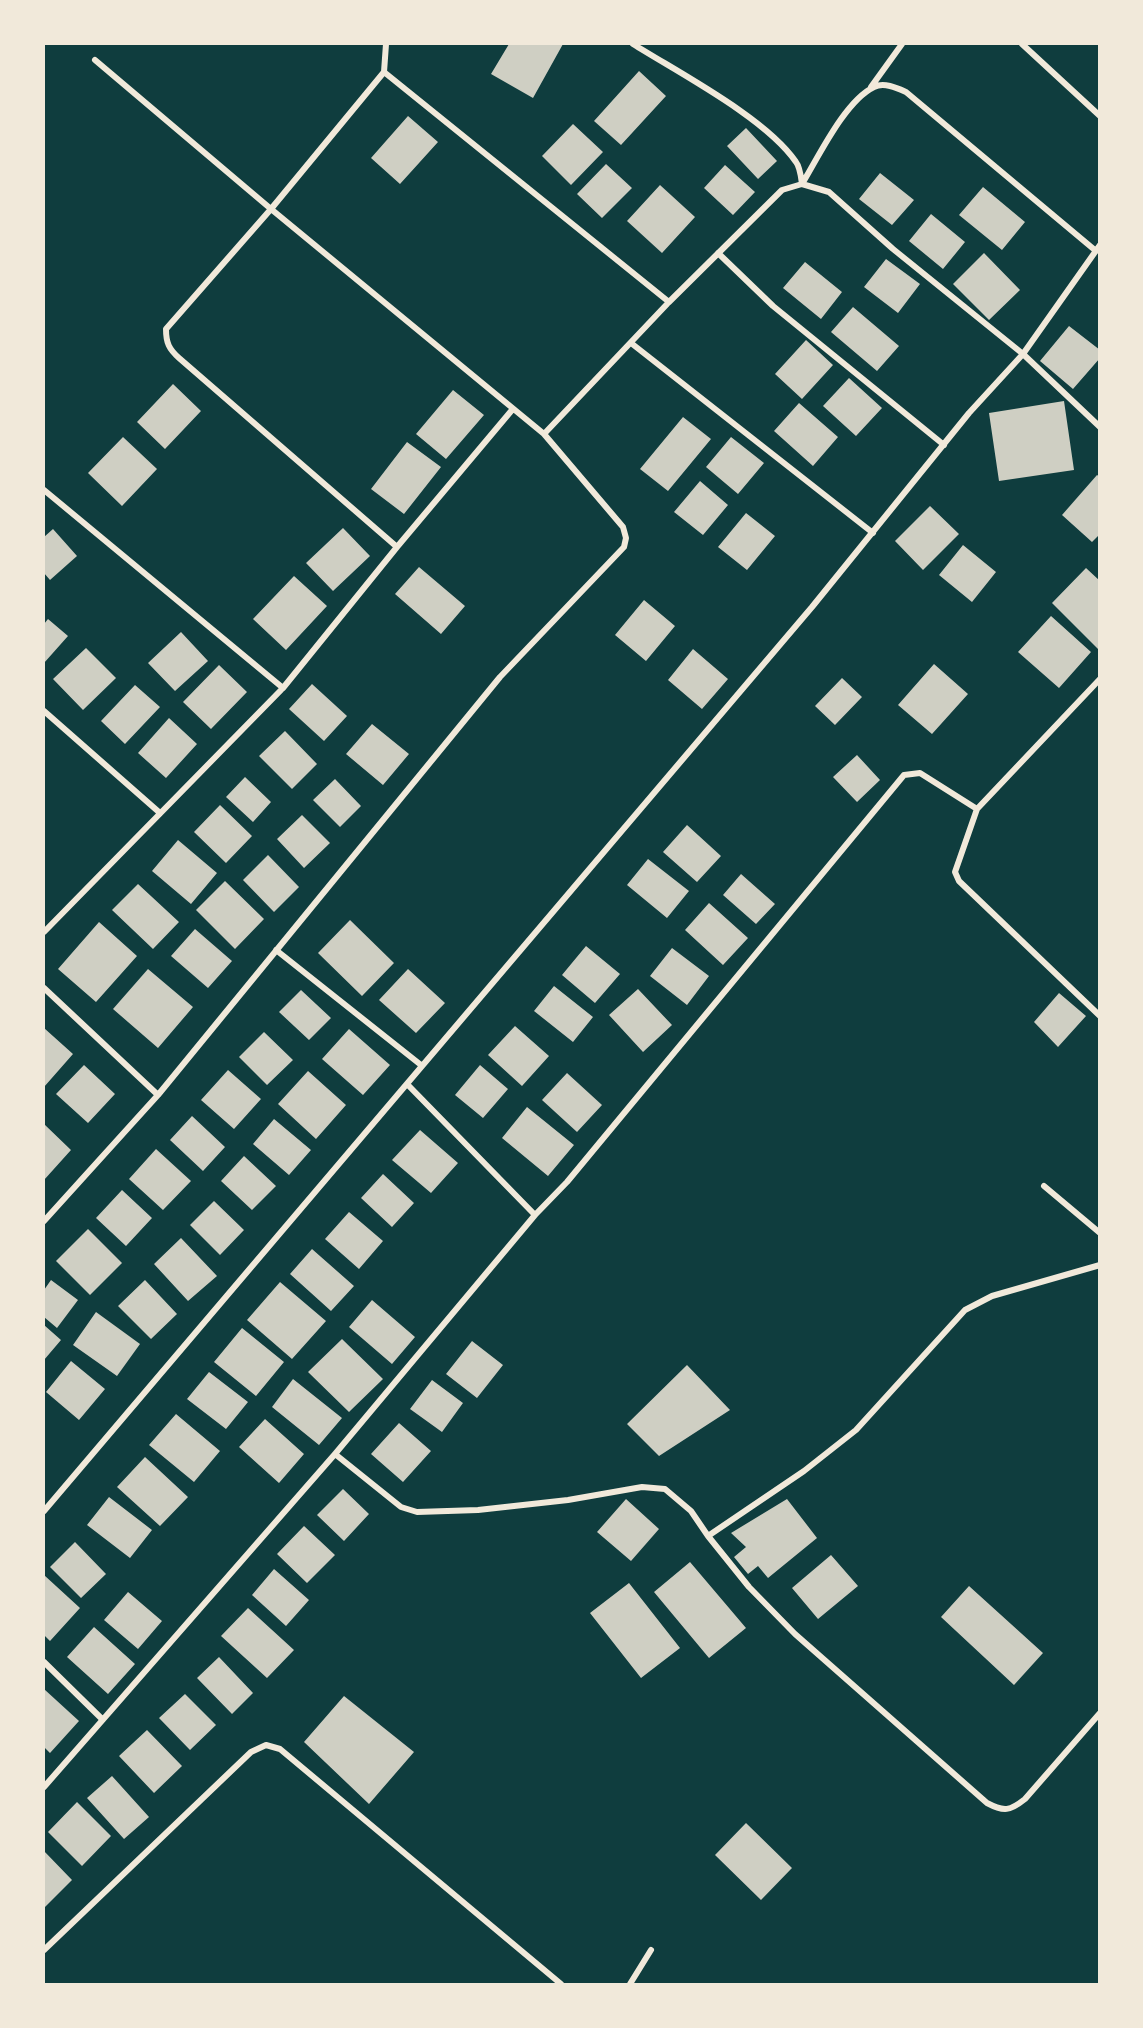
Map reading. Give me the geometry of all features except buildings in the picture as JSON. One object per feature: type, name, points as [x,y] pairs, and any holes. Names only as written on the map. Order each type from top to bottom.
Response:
[{"type":"street","points":[[386,44],[384,72],[271,209],[166,329],[166,341],[169,349],[179,358],[397,547]]},
{"type":"street","points":[[633,44],[758,123],[779,141],[798,164],[802,184]]},
{"type":"street","points":[[868,92],[881,69],[902,44]]},
{"type":"street","points":[[1022,44],[1100,116]]},
{"type":"street","points":[[44,1221],[158,1095],[500,677],[624,547],[626,538],[623,527],[544,434],[512,410],[95,60]]},
{"type":"street","points":[[384,72],[669,302]]},
{"type":"street","points":[[44,1511],[873,534],[944,445],[1023,354],[1098,248],[906,92],[891,86],[875,86],[840,122],[802,184]]},
{"type":"street","points":[[544,434],[669,302],[782,189],[802,184],[829,192],[893,249],[1023,354],[1100,427]]},
{"type":"street","points":[[718,253],[773,306],[944,445]]},
{"type":"street","points":[[631,343],[873,534]]},
{"type":"street","points":[[44,932],[283,688],[512,410]]},
{"type":"street","points":[[44,490],[283,688]]},
{"type":"street","points":[[1100,679],[977,808],[956,872],[959,881],[1100,1016]]},
{"type":"street","points":[[44,711],[160,813]]},
{"type":"street","points":[[44,1787],[335,1454],[535,1215],[567,1182],[904,775],[920,773],[977,808]]},
{"type":"street","points":[[276,950],[421,1065]]},
{"type":"street","points":[[44,988],[158,1095]]},
{"type":"street","points":[[407,1084],[535,1215]]},
{"type":"street","points":[[1044,1186],[1100,1233]]},
{"type":"street","points":[[708,1536],[804,1471],[856,1430],[965,1310],[992,1296],[1100,1265]]},
{"type":"street","points":[[335,1454],[400,1507],[417,1512],[478,1510],[568,1500],[642,1487],[664,1489],[691,1511],[749,1587],[795,1634],[987,1803],[1001,1811],[1012,1809],[1025,1799],[1100,1713]]},
{"type":"street","points":[[44,1662],[102,1719]]},
{"type":"street","points":[[44,1950],[250,1752],[266,1745],[280,1749],[561,1984]]},
{"type":"street","points":[[630,1984],[651,1950]]}]
